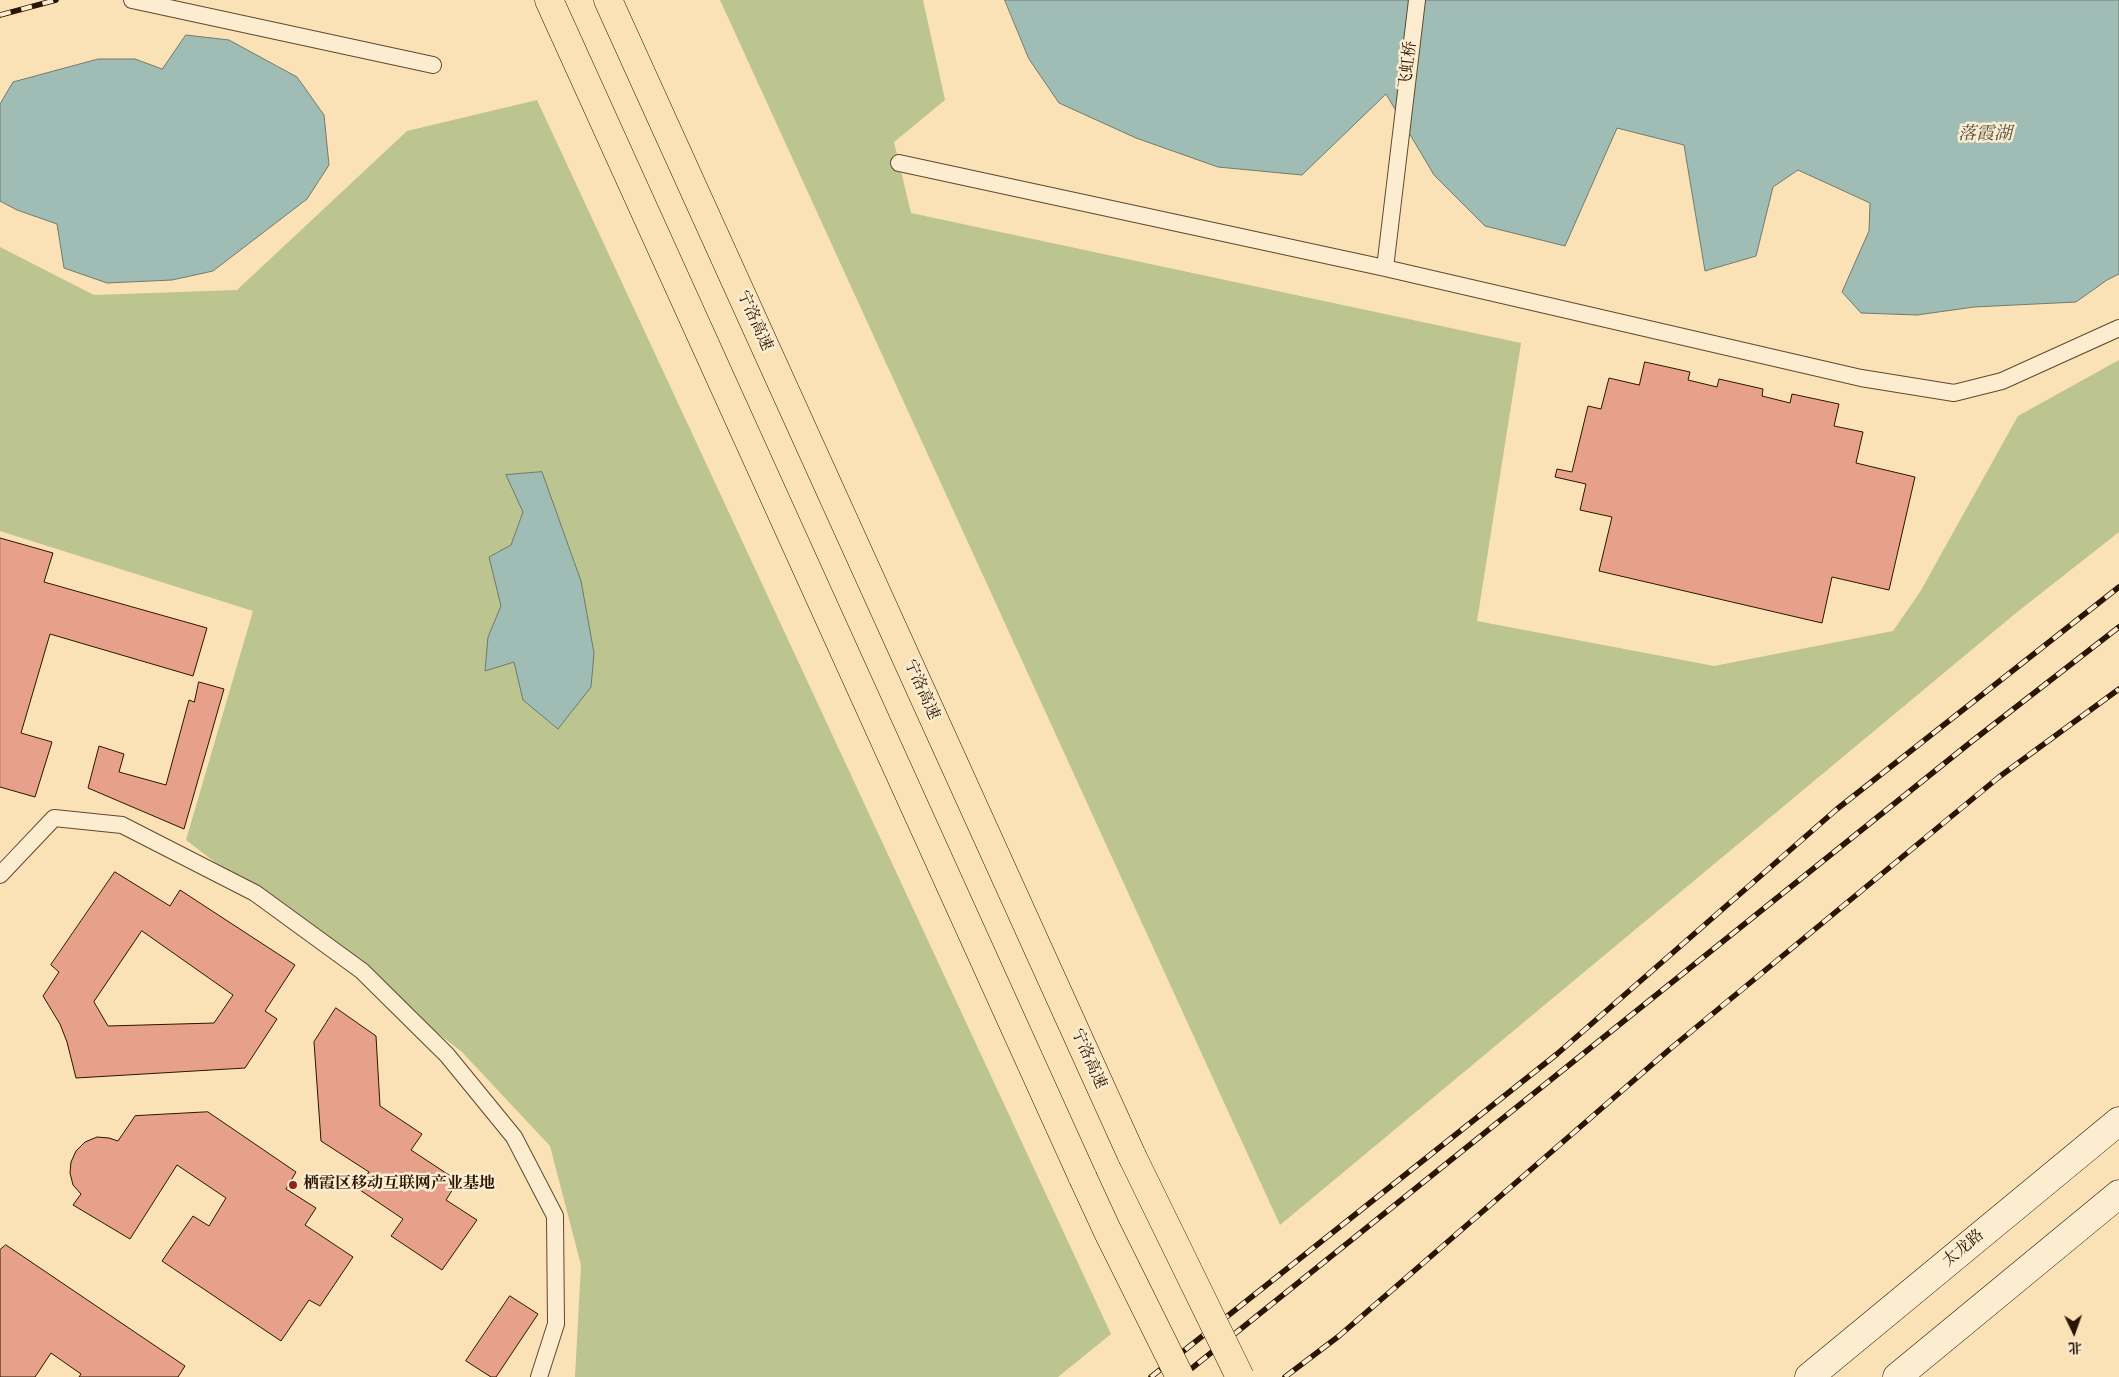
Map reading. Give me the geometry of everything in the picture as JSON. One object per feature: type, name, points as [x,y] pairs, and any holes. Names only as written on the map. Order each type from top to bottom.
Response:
[{"type":"highway","points":[[548,0],[1083,1178],[1180,1377]]},
{"type":"highway","name":"宁洛高速","points":[[608,0],[1132,1156],[1240,1377]]},
{"type":"main road","name":"太龙路","points":[[1809,1377],[2119,1121]]},
{"type":"main road","points":[[1897,1377],[2119,1194]]},
{"type":"lane","points":[[132,0],[433,65]]},
{"type":"lane","name":"飞虹桥","points":[[1385,268],[1416,0]]},
{"type":"lane","points":[[899,163],[1385,268],[1861,378],[1954,393],[2002,382],[2119,328]]},
{"type":"lane","points":[[0,875],[54,818],[122,825],[256,893],[362,971],[447,1055],[514,1137],[555,1216],[556,1324],[539,1377]]},
{"type":"green space","points":[[720,0],[923,0],[945,100],[894,142],[911,213],[1521,343],[1477,621],[1714,666],[1893,631],[1920,592],[2018,416],[2119,360],[2119,532],[2016,613],[1280,1225]]},
{"type":"green space","points":[[537,100],[1111,1334],[1058,1377],[575,1377],[581,1265],[550,1146],[462,1052],[186,840],[253,611],[0,531],[0,247],[94,295],[237,290],[407,131]]},
{"type":"water","name":"落霞湖","points":[[1005,0],[2119,0],[2119,274],[2107,280],[2076,302],[1974,307],[1917,315],[1861,313],[1842,292],[1869,231],[1870,203],[1798,170],[1773,187],[1756,256],[1705,271],[1684,145],[1617,128],[1565,246],[1485,226],[1434,175],[1386,94],[1302,175],[1218,167],[1136,138],[1059,103],[1029,59]]},
{"type":"water","points":[[186,35],[229,40],[297,77],[324,115],[329,165],[307,199],[213,271],[172,280],[107,283],[64,268],[57,224],[17,210],[0,201],[0,104],[13,82],[98,59],[135,59],[162,69]]},
{"type":"water","points":[[542,472],[581,581],[594,653],[591,687],[558,729],[523,700],[514,662],[485,671],[488,637],[501,606],[489,557],[511,545],[523,512],[506,475]]},
{"type":"building","points":[[1645,362],[1690,372],[1688,380],[1717,387],[1719,379],[1763,389],[1762,396],[1790,403],[1792,394],[1839,404],[1834,426],[1863,432],[1856,463],[1915,477],[1889,590],[1832,577],[1822,623],[1599,571],[1612,517],[1580,510],[1586,484],[1555,477],[1557,469],[1572,472],[1588,406],[1601,409],[1609,378],[1639,385]]},
{"type":"building","points":[[0,538],[53,553],[44,582],[207,628],[193,676],[50,634],[21,733],[52,742],[35,797],[0,787]]},
{"type":"building","points":[[199,682],[224,689],[184,829],[88,788],[99,746],[124,754],[119,772],[166,785],[189,700],[194,702]]},
{"type":"building","points":[[115,872],[170,906],[180,890],[295,965],[265,1011],[277,1019],[245,1068],[76,1078],[67,1042],[60,1024],[43,996],[59,972],[51,965]],"holes":[[[142,931],[233,995],[214,1023],[108,1026],[94,1002]]]},
{"type":"building","points":[[336,1008],[376,1036],[380,1106],[422,1134],[411,1150],[458,1181],[446,1200],[477,1220],[442,1270],[391,1236],[403,1219],[357,1188],[369,1172],[321,1141],[314,1042]]},
{"type":"building","points":[[208,1112],[296,1172],[286,1189],[316,1208],[305,1225],[353,1257],[320,1306],[309,1300],[281,1341],[162,1261],[193,1216],[209,1226],[226,1198],[177,1165],[130,1239],[73,1205],[81,1194],[73,1185],[70,1173],[71,1162],[76,1151],[85,1142],[97,1137],[118,1141],[135,1116]]},
{"type":"building","points":[[6,1245],[185,1366],[178,1377],[79,1377],[81,1374],[51,1353],[35,1377],[0,1377],[0,1250]]},
{"type":"building","points":[[510,1296],[538,1314],[496,1377],[491,1377],[466,1361]]},
{"type":"railway","points":[[0,15],[56,0]]},
{"type":"railway","points":[[1151,1377],[1557,1054],[1837,809],[2119,587]]},
{"type":"railway","points":[[1181,1377],[1971,742],[2119,627]]},
{"type":"railway","points":[[1285,1377],[1339,1336],[1670,1049],[1999,777],[2119,689]]},
{"type":"place","name":"栖霞区移动互联网产业基地","points":[[293,1185]]}]
